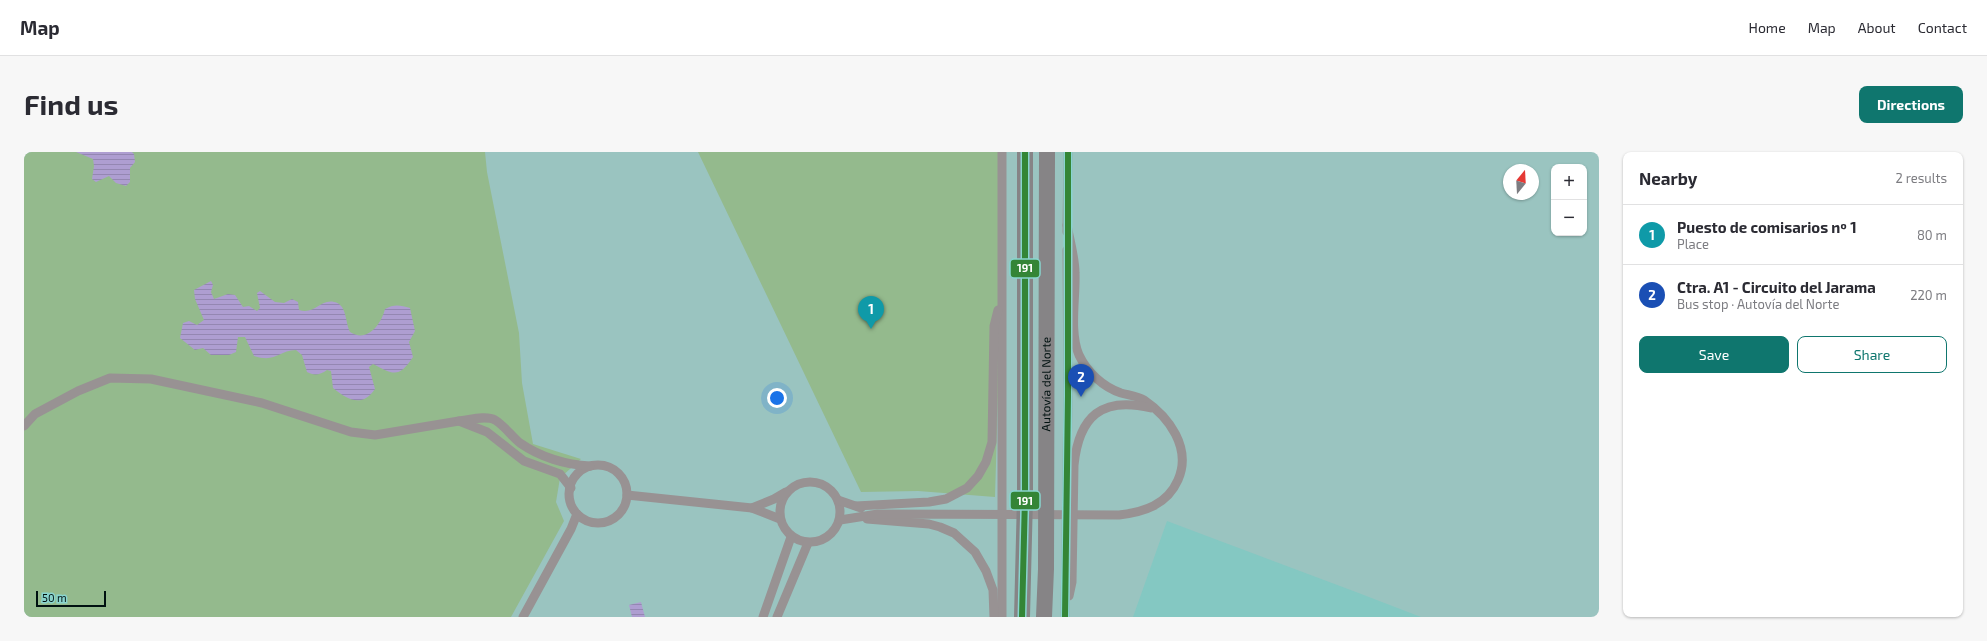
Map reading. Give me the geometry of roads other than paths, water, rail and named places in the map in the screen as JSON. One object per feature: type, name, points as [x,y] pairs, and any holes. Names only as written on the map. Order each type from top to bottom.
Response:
[{"type":"highway","name":"Autovía del Norte","points":[[1022,617],[1025,497],[1025,152]]},
{"type":"highway","name":"Autovía del Norte","points":[[1044,617],[1046,569],[1046,152]]},
{"type":"street","points":[[1002,152],[1002,617]]},
{"type":"street","points":[[1065,616],[1068,396],[1068,152]]},
{"type":"street","points":[[840,520],[878,514],[1119,515],[1139,512],[1154,507],[1172,491],[1180,474],[1182,453],[1175,430],[1166,418],[1142,399],[1115,391],[1099,381],[1087,368],[1079,354],[1075,340],[1075,272],[1067,225]]},
{"type":"street","points":[[856,506],[929,502],[946,499],[967,488],[978,476],[986,462],[992,442],[994,326],[1002,294]]},
{"type":"street","points":[[24,426],[35,414],[78,391],[110,378],[151,379],[255,402],[351,432],[375,434],[459,421],[487,419],[495,420],[520,443],[542,455],[573,465],[601,465],[615,471],[621,476],[626,485],[627,495],[625,506],[618,516],[609,521],[590,522],[576,514]]},
{"type":"street","points":[[1065,616],[1072,582],[1074,465],[1076,446],[1080,434],[1090,419],[1104,407],[1125,404],[1154,409]]},
{"type":"street","points":[[459,421],[487,432],[524,461],[560,474],[571,488]]},
{"type":"street","points":[[487,432],[497,431],[499,424]]},
{"type":"street","points":[[523,617],[571,529],[576,514],[569,494],[576,475],[590,466]]},
{"type":"street","points":[[752,508],[774,499],[802,482],[820,483],[834,493],[838,500],[841,510],[840,520],[836,529],[828,537],[819,542],[808,543],[791,536],[782,525],[780,519],[780,508],[783,498],[789,490]]},
{"type":"street","points":[[627,495],[752,508],[780,519]]},
{"type":"street","points":[[838,500],[878,514]]},
{"type":"street","points":[[858,518],[929,524],[954,533],[975,552],[986,571],[993,590],[994,617]]},
{"type":"street","points":[[763,617],[791,536]]},
{"type":"street","points":[[777,617],[808,543]]},
{"type":"place","name":"Puesto de comisarios nº 1","points":[[871,329]]},
{"type":"place","name":"Ctra. A1 - Circuito del Jarama","points":[[1081,397]]}]
